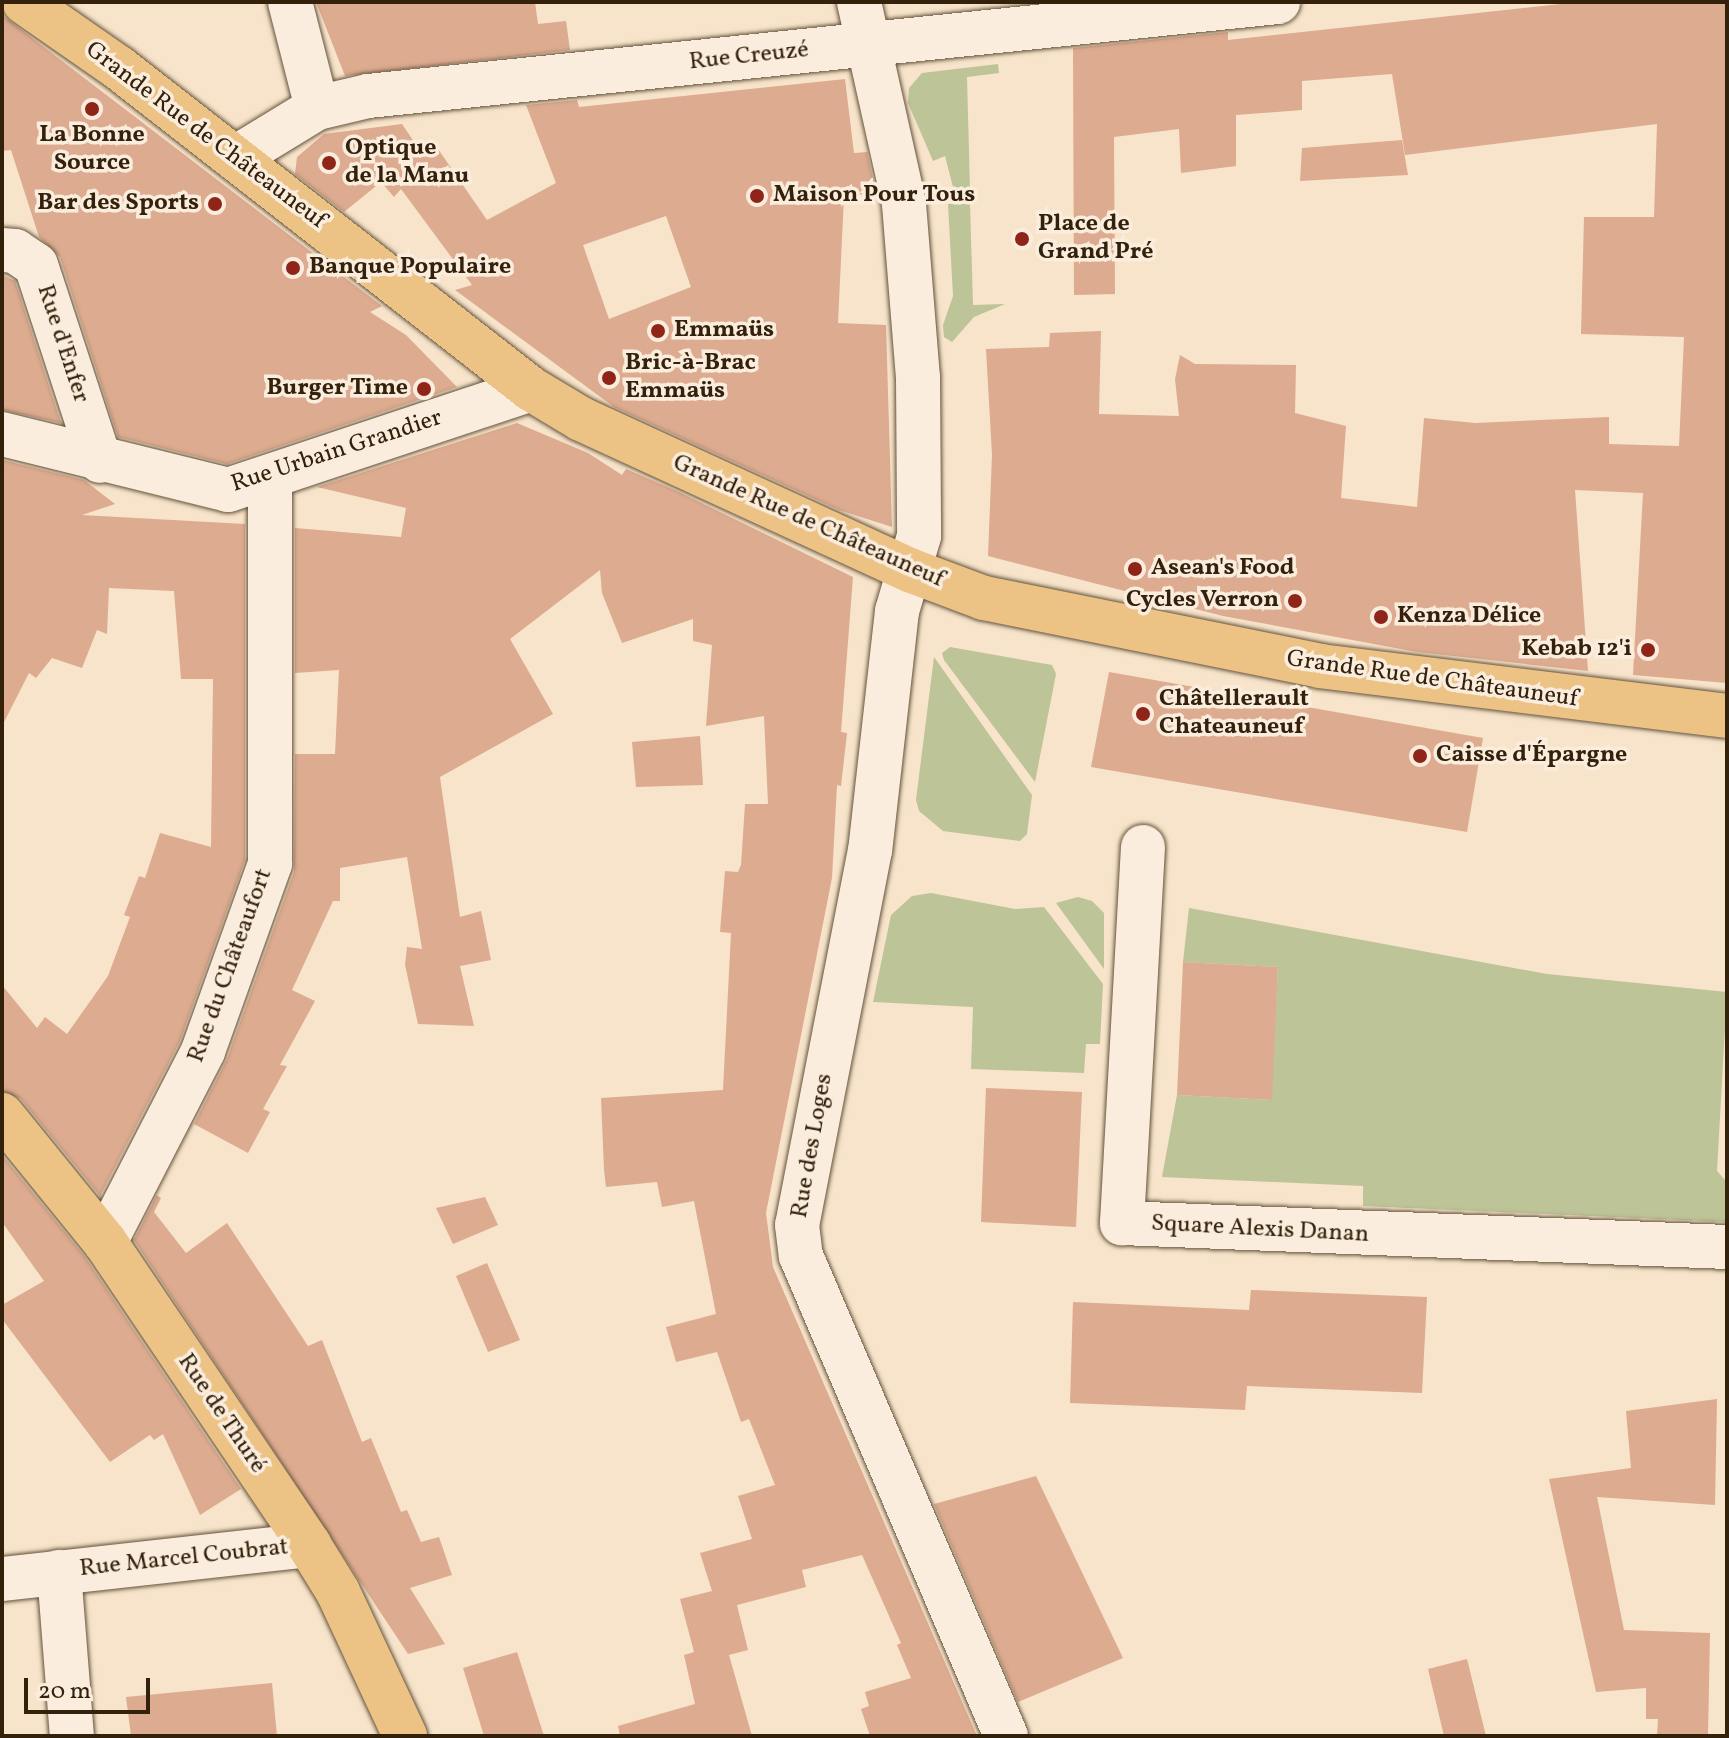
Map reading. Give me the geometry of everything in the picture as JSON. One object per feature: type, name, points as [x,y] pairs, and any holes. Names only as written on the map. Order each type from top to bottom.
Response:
[{"type":"main road","name":"Grande Rue de Châteauneuf","points":[[24,2],[235,158],[531,389],[581,419],[912,571],[984,598],[1304,663],[1727,716]]},
{"type":"main road","name":"Rue de Thuré","points":[[2,1115],[105,1242],[309,1545],[338,1592],[405,1736]]},
{"type":"street","points":[[290,2],[317,108]]},
{"type":"street","name":"Rue des Loges","points":[[859,2],[865,46],[895,151],[911,268],[921,474],[912,571],[897,611],[870,850],[797,1225],[801,1256],[1006,1736]]},
{"type":"street","name":"Rue Creuzé","points":[[235,158],[317,108],[368,96],[1278,2]]},
{"type":"street","name":"Rue d'Enfer","points":[[2,250],[15,251],[36,265],[100,461]]},
{"type":"street","name":"Rue Urbain Grandier","points":[[2,434],[100,461],[228,490],[531,389]]},
{"type":"street","name":"Rue du Châteaufort","points":[[105,1242],[203,1051],[270,864],[270,478]]},
{"type":"street","name":"Square Alexis Danan","points":[[1143,847],[1122,1223],[1727,1247]]},
{"type":"street","name":"Rue Marcel Coubrat","points":[[2,1579],[309,1545]]},
{"type":"street","name":"Rue Marcel Coubrat","points":[[59,1572],[72,1736]]},
{"type":"green space","points":[[998,64],[999,73],[967,77],[970,190],[954,191],[945,156],[933,161],[908,103],[909,88],[922,73]]},
{"type":"green space","points":[[970,203],[973,305],[1005,304],[974,317],[952,342],[944,337],[943,325],[953,296],[948,204]]},
{"type":"green space","points":[[950,647],[1052,665],[1056,674],[1035,782],[944,660],[942,653]]},
{"type":"green space","points":[[934,657],[1032,795],[1027,834],[1020,841],[943,831],[919,811],[916,800]]},
{"type":"green space","points":[[931,893],[1015,909],[1044,907],[1103,984],[1100,1044],[1086,1044],[1084,1073],[971,1069],[973,1007],[873,1002],[891,915],[912,896]]},
{"type":"green space","points":[[1078,897],[1092,901],[1104,913],[1104,969],[1056,903]]},
{"type":"green space","points":[[1189,908],[1547,974],[1727,992],[1717,1171],[1727,1182],[1727,1222],[1363,1206],[1363,1186],[1162,1177],[1177,1095],[1271,1100],[1278,967],[1183,962]]},
{"type":"building","points":[[316,2],[535,2],[538,24],[566,21],[570,50],[345,76]]},
{"type":"building","points":[[1579,2],[1727,2],[1727,683],[1633,675],[1643,493],[1575,490],[1588,671],[1417,652],[1223,616],[988,556],[992,455],[986,349],[1049,347],[1050,333],[1101,331],[1099,414],[1179,416],[1175,379],[1180,355],[1195,364],[1296,365],[1295,413],[1346,426],[1341,498],[1417,507],[1424,418],[1475,423],[1609,417],[1609,444],[1679,446],[1684,337],[1581,334],[1584,217],[1654,217],[1657,124],[1405,155],[1392,74],[1302,81],[1302,110],[1236,115],[1236,166],[1181,173],[1179,129],[1114,137],[1115,294],[1074,295],[1073,48],[1228,32],[1228,40]]},
{"type":"building","points":[[2,15],[382,306],[370,312],[406,335],[457,387],[227,464],[118,437],[60,257],[39,237],[11,150],[2,151]]},
{"type":"building","points":[[845,79],[854,153],[867,152],[876,193],[844,196],[838,323],[886,325],[892,527],[839,510],[614,407],[455,290],[472,285],[401,189],[394,197],[381,182],[344,212],[295,174],[297,157],[324,134],[402,124],[421,152],[438,149],[487,220],[556,183],[526,105],[577,100],[579,107]],"holes":[[[666,216],[691,287],[609,319],[583,245]]]},
{"type":"building","points":[[1402,140],[1408,175],[1300,181],[1302,148]]},
{"type":"building","points":[[2,275],[15,281],[61,423],[2,410]]},
{"type":"building","points":[[517,423],[588,453],[622,475],[626,469],[679,492],[853,577],[841,732],[847,733],[841,786],[837,785],[832,878],[766,1213],[773,1267],[977,1736],[870,1736],[861,1709],[869,1706],[865,1692],[911,1678],[897,1645],[901,1643],[862,1555],[802,1570],[806,1587],[737,1605],[748,1650],[729,1655],[752,1736],[620,1736],[618,1726],[695,1704],[684,1655],[694,1652],[680,1599],[712,1591],[700,1553],[752,1539],[738,1496],[775,1485],[749,1419],[741,1422],[717,1352],[676,1362],[666,1327],[716,1314],[694,1201],[662,1207],[657,1182],[606,1187],[604,1170],[601,1098],[723,1090],[731,933],[720,932],[725,871],[738,872],[741,865],[745,804],[768,804],[764,716],[706,726],[712,645],[693,641],[693,619],[622,643],[602,593],[600,570],[510,639],[553,714],[440,777],[460,917],[481,911],[491,960],[460,966],[474,1026],[418,1024],[405,965],[407,947],[422,949],[407,857],[340,868],[340,901],[333,901],[292,990],[315,1001],[280,1065],[287,1066],[263,1109],[270,1112],[248,1153],[194,1124],[227,1059],[294,872],[295,754],[335,754],[339,670],[295,673],[295,528],[401,537],[406,508],[317,487]]},
{"type":"building","points":[[2,460],[84,480],[115,504],[82,515],[245,524],[245,860],[180,1041],[100,1196],[21,1099],[2,1091],[2,985],[37,1028],[45,1017],[67,1034],[108,976],[130,917],[124,915],[139,876],[145,878],[160,833],[211,847],[213,679],[181,679],[174,591],[109,588],[107,634],[97,630],[82,668],[52,658],[36,678],[29,673],[2,726]]},
{"type":"building","points":[[1109,672],[1483,738],[1467,832],[1091,767]]},
{"type":"building","points":[[700,736],[703,785],[636,787],[632,742]]},
{"type":"building","points":[[1183,962],[1278,967],[1272,1100],[1177,1095]]},
{"type":"building","points":[[986,1088],[1082,1092],[1076,1227],[981,1222]]},
{"type":"building","points":[[2,1155],[85,1257],[241,1489],[200,1515],[163,1434],[154,1440],[150,1435],[110,1462],[2,1319],[2,1305],[44,1281],[2,1222]]},
{"type":"building","points":[[157,1195],[161,1198],[154,1212],[186,1253],[227,1223],[308,1346],[322,1340],[362,1442],[371,1438],[401,1512],[407,1510],[421,1542],[439,1537],[452,1575],[410,1588],[445,1644],[408,1654],[134,1240]]},
{"type":"building","points":[[485,1197],[498,1225],[453,1244],[436,1208]]},
{"type":"building","points":[[487,1263],[520,1340],[488,1352],[456,1276]]},
{"type":"building","points":[[1251,1290],[1427,1297],[1422,1393],[1247,1386],[1245,1410],[1070,1403],[1073,1302],[1249,1310]]},
{"type":"building","points":[[1717,1399],[1715,1505],[1597,1497],[1624,1630],[1710,1633],[1708,1736],[1657,1736],[1658,1719],[1646,1719],[1646,1688],[1596,1692],[1549,1479],[1631,1468],[1626,1411]]},
{"type":"building","points":[[1036,1476],[1123,1658],[1018,1702],[934,1504]]},
{"type":"building","points":[[517,1652],[544,1736],[484,1736],[463,1668]]},
{"type":"building","points":[[1467,1659],[1486,1736],[1444,1736],[1428,1669]]},
{"type":"building","points":[[272,1683],[277,1736],[131,1736],[126,1697]]},
{"type":"place","name":"La Bonne Source","points":[[92,109]]},
{"type":"place","name":"Optique de la Manu","points":[[329,163]]},
{"type":"place","name":"Maison Pour Tous","points":[[757,196]]},
{"type":"place","name":"Bar des Sports","points":[[215,204]]},
{"type":"place","name":"Place de Grand Pré","points":[[1022,239]]},
{"type":"place","name":"Banque Populaire","points":[[293,268]]},
{"type":"place","name":"Emmaüs","points":[[658,331]]},
{"type":"place","name":"Bric-à-Brac Emmaüs","points":[[609,378]]},
{"type":"place","name":"Burger Time","points":[[424,389]]},
{"type":"place","name":"Asean's Food","points":[[1135,569]]},
{"type":"place","name":"Cycles Verron","points":[[1295,601]]},
{"type":"place","name":"Kenza Délice","points":[[1381,617]]},
{"type":"place","name":"Kebab 12'i","points":[[1648,650]]},
{"type":"place","name":"Châtellerault Chateauneuf","points":[[1143,714]]},
{"type":"place","name":"Caisse d'Épargne","points":[[1420,756]]}]
